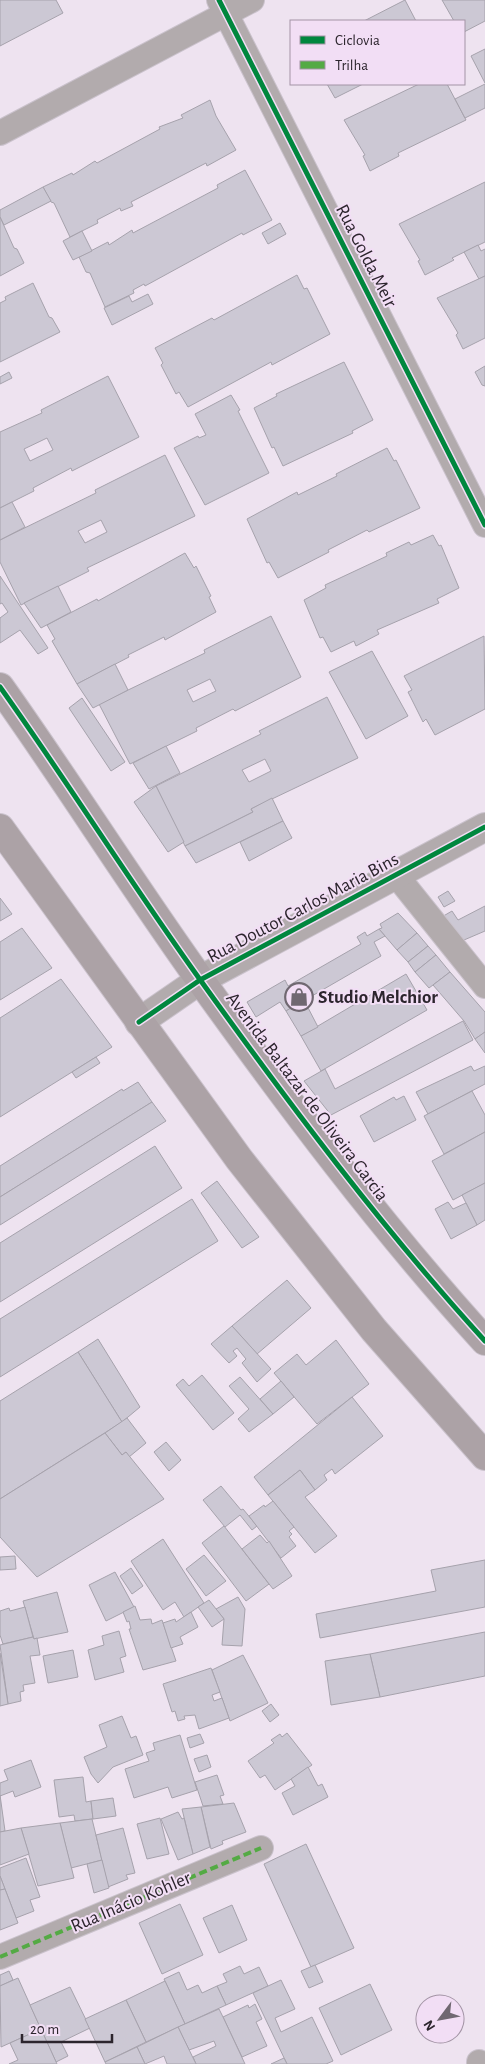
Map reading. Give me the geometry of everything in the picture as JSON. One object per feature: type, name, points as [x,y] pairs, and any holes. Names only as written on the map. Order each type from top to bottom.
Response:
[{"type":"main road","name":"Avenida Baltazar de Oliveira Garcia","points":[[0,687],[200,980],[314,1136],[456,1309],[485,1341]]},
{"type":"main road","points":[[0,828],[239,1159],[374,1330],[485,1456]]},
{"type":"street","points":[[0,133],[223,7],[252,0]]},
{"type":"street","name":"Rua Golda Meir","points":[[223,7],[485,525]]},
{"type":"street","name":"Rua Doutor Carlos Maria Bins","points":[[139,1022],[200,980],[485,827]]},
{"type":"street","points":[[396,875],[485,986]]},
{"type":"street","name":"Rua Inácio Kohler","points":[[0,1957],[261,1848]]},
{"type":"building","points":[[0,0],[56,0],[63,13],[0,46]]},
{"type":"building","points":[[405,0],[415,20],[366,20]]},
{"type":"building","points":[[442,0],[485,0],[485,21],[465,31],[465,20],[453,20]]},
{"type":"building","points":[[485,49],[485,83],[471,56]]},
{"type":"building","points":[[485,84],[485,108],[465,118],[455,99]]},
{"type":"building","points":[[328,85],[361,85],[335,98]]},
{"type":"building","points":[[417,85],[448,85],[466,120],[398,153],[399,156],[370,171],[363,156],[365,155],[344,120]]},
{"type":"building","points":[[210,100],[216,116],[236,150],[207,166],[206,163],[131,202],[133,206],[121,211],[120,208],[97,220],[98,223],[70,237],[54,203],[51,202],[43,187],[72,173],[73,175],[95,161],[97,163],[160,129],[159,127],[183,118],[181,115]]},
{"type":"building","points":[[245,170],[272,220],[243,235],[242,233],[145,286],[144,284],[133,290],[134,293],[105,307],[90,273],[86,272],[79,257],[108,242],[109,245],[132,230],[133,233],[218,188],[217,185]]},
{"type":"building","points":[[485,182],[485,242],[452,258],[454,260],[425,275],[418,261],[420,260],[399,224]]},
{"type":"building","points":[[43,187],[51,201],[4,225],[0,217],[0,210]]},
{"type":"building","points":[[0,217],[14,248],[17,249],[24,263],[0,276]]},
{"type":"building","points":[[280,223],[286,234],[268,244],[262,233]]},
{"type":"building","points":[[82,231],[92,251],[73,260],[63,241]]},
{"type":"building","points":[[478,245],[481,251],[485,249],[485,276],[479,279],[464,252]]},
{"type":"building","points":[[297,275],[304,289],[307,288],[330,334],[272,365],[271,362],[188,407],[179,392],[176,394],[161,365],[163,363],[155,348],[212,318],[214,320]]},
{"type":"building","points":[[485,276],[485,338],[463,349],[456,335],[458,333],[437,298]]},
{"type":"building","points":[[33,283],[49,317],[52,318],[60,332],[0,362],[0,303],[6,300],[5,297]]},
{"type":"building","points":[[148,294],[153,304],[112,325],[104,308],[129,296],[132,302]]},
{"type":"building","points":[[344,362],[373,420],[352,431],[353,433],[283,466],[274,447],[272,448],[254,408],[277,396],[276,394]]},
{"type":"building","points":[[485,366],[485,386],[482,385],[475,372]]},
{"type":"building","points":[[9,372],[12,378],[0,384],[0,377]]},
{"type":"building","points":[[108,376],[139,437],[72,471],[71,468],[33,488],[34,491],[0,508],[0,432],[42,413],[41,410]],"holes":[[[47,438],[53,450],[30,461],[24,449]]]},
{"type":"building","points":[[231,395],[240,410],[238,411],[269,473],[205,505],[174,448],[198,436],[199,438],[206,435],[195,414]]},
{"type":"building","points":[[387,448],[394,461],[396,460],[420,508],[369,532],[367,530],[278,578],[269,562],[267,563],[247,519],[297,492],[298,495],[337,476],[336,474]]},
{"type":"building","points":[[165,455],[195,516],[87,568],[89,571],[21,605],[0,562],[0,540],[96,493],[95,490]],"holes":[[[101,520],[107,532],[85,543],[78,531]]]},
{"type":"building","points":[[12,502],[25,527],[0,540],[0,508]]},
{"type":"building","points":[[433,535],[439,546],[441,545],[459,588],[437,599],[439,603],[377,630],[379,634],[356,646],[354,641],[331,652],[323,637],[320,638],[304,600],[326,588],[325,585],[387,556],[386,553],[409,542],[411,545]]},
{"type":"building","points":[[185,553],[194,568],[196,566],[211,596],[209,597],[216,612],[165,640],[164,637],[128,655],[129,657],[77,684],[52,641],[55,639],[47,625],[97,599],[98,601]]},
{"type":"building","points":[[0,576],[48,648],[38,654],[20,630],[0,643],[0,618],[8,612],[2,603],[0,604]]},
{"type":"building","points":[[58,586],[71,612],[41,628],[24,603]]},
{"type":"building","points":[[271,616],[301,677],[235,711],[233,709],[196,728],[197,731],[130,764],[99,704],[205,653],[204,650]],"holes":[[[210,679],[216,691],[193,702],[187,690]]]},
{"type":"building","points":[[484,636],[485,709],[435,735],[426,719],[423,722],[408,692],[412,690],[404,676]]},
{"type":"building","points":[[372,651],[408,716],[366,739],[329,672]]},
{"type":"building","points":[[115,664],[128,690],[93,708],[77,684]]},
{"type":"building","points":[[327,697],[358,758],[251,809],[253,812],[185,846],[156,786],[261,734],[259,731]],"holes":[[[265,759],[271,771],[249,782],[242,770]]]},
{"type":"building","points":[[82,698],[125,762],[111,771],[69,708]]},
{"type":"building","points":[[166,746],[180,773],[149,789],[133,763]]},
{"type":"building","points":[[156,786],[184,842],[168,852],[134,802]]},
{"type":"building","points":[[272,798],[283,821],[196,863],[185,846],[253,812],[251,809]]},
{"type":"building","points":[[283,821],[292,838],[249,861],[240,842]]},
{"type":"building","points":[[448,891],[455,901],[444,907],[438,897]]},
{"type":"building","points":[[0,898],[12,914],[0,921]]},
{"type":"building","points":[[485,906],[485,931],[457,943],[440,918],[452,911],[458,920]]},
{"type":"building","points":[[398,913],[417,933],[397,950],[379,929],[382,928],[380,924]]},
{"type":"building","points":[[22,928],[52,968],[0,1000],[0,942]]},
{"type":"building","points":[[379,929],[385,936],[374,942],[381,956],[286,1011],[280,1002],[256,1017],[247,1002],[285,980],[288,986],[361,944],[357,937],[365,932],[367,936]]},
{"type":"building","points":[[417,933],[428,946],[408,962],[397,950]]},
{"type":"building","points":[[428,946],[436,955],[415,972],[408,962]]},
{"type":"building","points":[[436,955],[450,972],[429,988],[415,972]]},
{"type":"building","points":[[450,972],[485,1012],[485,1032],[475,1039],[464,1021],[433,985]]},
{"type":"building","points":[[406,974],[427,1010],[321,1071],[301,1036]]},
{"type":"building","points":[[61,979],[112,1047],[0,1117],[0,1018]]},
{"type":"building","points":[[304,1000],[318,1027],[301,1036],[286,1011]]},
{"type":"building","points":[[463,1021],[473,1040],[331,1115],[304,1081],[325,1069],[335,1089]]},
{"type":"building","points":[[485,1032],[485,1053],[475,1039]]},
{"type":"building","points":[[96,1057],[100,1063],[76,1078],[72,1072]]},
{"type":"building","points":[[471,1066],[474,1071],[485,1066],[485,1084],[428,1114],[416,1092]]},
{"type":"building","points":[[138,1082],[152,1102],[0,1197],[0,1166],[122,1089],[123,1091]]},
{"type":"building","points":[[472,1091],[485,1115],[485,1132],[444,1154],[424,1116]]},
{"type":"building","points":[[404,1096],[416,1120],[374,1142],[360,1116],[394,1097],[396,1100]]},
{"type":"building","points":[[152,1102],[166,1121],[0,1225],[0,1197]]},
{"type":"building","points":[[485,1132],[485,1183],[453,1200],[432,1161]]},
{"type":"building","points":[[155,1146],[182,1188],[0,1302],[0,1243]]},
{"type":"building","points":[[217,1181],[259,1237],[242,1248],[201,1193]]},
{"type":"building","points":[[485,1183],[485,1220],[477,1225],[462,1195]]},
{"type":"building","points":[[192,1199],[218,1241],[0,1377],[0,1319]]},
{"type":"building","points":[[448,1202],[453,1209],[466,1203],[477,1225],[451,1239],[435,1209]]},
{"type":"building","points":[[287,1280],[311,1308],[257,1354],[232,1326]]},
{"type":"building","points":[[232,1326],[271,1369],[257,1382],[242,1363],[246,1359],[237,1348],[233,1351],[237,1356],[229,1363],[211,1344]]},
{"type":"building","points":[[98,1339],[140,1407],[122,1422],[78,1352]]},
{"type":"building","points":[[336,1340],[369,1384],[317,1424],[274,1373],[297,1354],[306,1365]]},
{"type":"building","points":[[78,1352],[122,1422],[0,1499],[0,1401]]},
{"type":"building","points":[[202,1375],[234,1413],[213,1430],[176,1385],[183,1379],[189,1386]]},
{"type":"building","points":[[240,1377],[273,1414],[249,1432],[238,1419],[249,1409],[229,1386]]},
{"type":"building","points":[[281,1381],[294,1397],[273,1414],[260,1399]]},
{"type":"building","points":[[352,1397],[383,1436],[335,1474],[332,1469],[324,1475],[327,1480],[315,1490],[300,1470],[268,1495],[254,1477]]},
{"type":"building","points":[[127,1418],[146,1443],[129,1457],[126,1452],[122,1455],[105,1433]]},
{"type":"building","points":[[105,1433],[122,1455],[126,1452],[164,1499],[37,1577],[0,1537],[0,1499]]},
{"type":"building","points":[[166,1442],[181,1460],[169,1471],[154,1452]]},
{"type":"building","points":[[300,1470],[315,1490],[305,1497],[337,1536],[315,1553],[268,1495]]},
{"type":"building","points":[[221,1486],[257,1526],[252,1530],[240,1515],[225,1527],[203,1500]]},
{"type":"building","points":[[273,1501],[294,1527],[289,1531],[292,1534],[289,1537],[296,1546],[281,1558],[249,1516]]},
{"type":"building","points":[[224,1526],[269,1584],[246,1601],[202,1543]]},
{"type":"building","points":[[260,1535],[267,1543],[269,1541],[292,1576],[273,1589],[242,1549]]},
{"type":"building","points":[[163,1539],[204,1603],[184,1617],[175,1602],[163,1610],[131,1561]]},
{"type":"building","points":[[204,1555],[226,1581],[206,1596],[186,1569]]},
{"type":"building","points":[[15,1556],[16,1569],[0,1570],[0,1557]]},
{"type":"building","points":[[485,1560],[485,1607],[320,1638],[316,1614],[436,1591],[431,1570]]},
{"type":"building","points":[[131,1568],[143,1586],[132,1594],[120,1576]]},
{"type":"building","points":[[115,1572],[134,1607],[106,1621],[89,1585]]},
{"type":"building","points":[[57,1592],[68,1632],[34,1639],[23,1601]]},
{"type":"building","points":[[238,1597],[245,1609],[242,1646],[222,1645],[224,1619],[216,1609]]},
{"type":"building","points":[[209,1600],[224,1619],[212,1627],[198,1607]]},
{"type":"building","points":[[135,1606],[140,1620],[151,1619],[152,1624],[162,1620],[176,1661],[143,1670],[129,1629],[131,1629],[129,1621],[127,1622],[123,1612]]},
{"type":"building","points":[[25,1607],[33,1637],[3,1644],[0,1635],[0,1611],[9,1608],[10,1611]]},
{"type":"building","points":[[191,1612],[198,1627],[180,1637],[183,1644],[171,1648],[163,1623],[175,1619],[176,1622]]},
{"type":"building","points":[[119,1631],[126,1656],[120,1658],[124,1672],[95,1680],[88,1650],[104,1645],[102,1636]]},
{"type":"building","points":[[485,1632],[485,1676],[380,1697],[370,1654]]},
{"type":"building","points":[[33,1637],[34,1639],[37,1638],[40,1655],[30,1656],[35,1683],[23,1685],[24,1691],[20,1692],[21,1701],[8,1704],[0,1645]]},
{"type":"building","points":[[73,1650],[78,1677],[48,1683],[43,1656]]},
{"type":"building","points":[[0,1653],[8,1704],[0,1706]]},
{"type":"building","points":[[370,1654],[380,1697],[331,1705],[325,1661]]},
{"type":"building","points":[[243,1655],[268,1703],[230,1721],[212,1670]]},
{"type":"building","points":[[211,1668],[220,1692],[212,1695],[214,1701],[222,1698],[229,1718],[199,1729],[195,1715],[184,1716],[185,1719],[178,1721],[175,1711],[172,1712],[163,1684]]},
{"type":"building","points":[[271,1704],[279,1715],[270,1722],[262,1711]]},
{"type":"building","points":[[122,1716],[131,1738],[136,1736],[143,1755],[113,1767],[98,1783],[91,1774],[84,1757],[107,1747],[99,1725]]},
{"type":"building","points":[[287,1733],[312,1765],[275,1790],[265,1775],[260,1778],[248,1761],[274,1743],[271,1740],[280,1734],[282,1737]]},
{"type":"building","points":[[200,1734],[204,1743],[190,1748],[187,1738]]},
{"type":"building","points":[[180,1735],[197,1790],[172,1798],[168,1787],[134,1798],[125,1769],[149,1761],[146,1753],[155,1750],[153,1743]]},
{"type":"building","points":[[207,1755],[211,1767],[199,1772],[194,1759]]},
{"type":"building","points":[[31,1760],[41,1787],[15,1797],[13,1791],[0,1796],[0,1783],[8,1780],[4,1770]]},
{"type":"building","points":[[308,1767],[318,1786],[322,1784],[328,1797],[293,1815],[282,1793],[295,1786],[291,1779]]},
{"type":"building","points":[[217,1775],[224,1795],[220,1796],[223,1804],[203,1806],[195,1782]]},
{"type":"building","points":[[83,1777],[86,1802],[91,1801],[93,1819],[75,1821],[74,1815],[59,1817],[54,1780]]},
{"type":"building","points":[[0,1795],[5,1831],[0,1832]]},
{"type":"building","points":[[113,1798],[116,1816],[93,1819],[91,1801]]},
{"type":"building","points":[[234,1803],[246,1832],[222,1841],[223,1844],[211,1849],[201,1807]]},
{"type":"building","points":[[201,1807],[210,1847],[193,1854],[182,1809]]},
{"type":"building","points":[[178,1812],[182,1819],[184,1818],[193,1854],[178,1860],[161,1819]]},
{"type":"building","points":[[160,1818],[169,1854],[147,1859],[137,1824]]},
{"type":"building","points":[[92,1819],[102,1860],[71,1868],[60,1823]]},
{"type":"building","points":[[60,1823],[74,1878],[38,1886],[21,1828]]},
{"type":"building","points":[[21,1828],[29,1854],[0,1865],[0,1832]]},
{"type":"building","points":[[123,1828],[135,1873],[126,1875],[128,1879],[108,1887],[96,1835]]},
{"type":"building","points":[[306,1844],[354,1948],[311,1967],[264,1864]]},
{"type":"building","points":[[26,1858],[40,1897],[30,1900],[34,1911],[16,1918],[0,1876],[0,1868]]},
{"type":"building","points":[[102,1860],[109,1888],[94,1893],[87,1864]]},
{"type":"building","points":[[0,1876],[5,1889],[0,1890]]},
{"type":"building","points":[[5,1889],[18,1923],[0,1930],[0,1890]]},
{"type":"building","points":[[180,1904],[203,1955],[162,1974],[139,1923]]},
{"type":"building","points":[[232,1905],[247,1940],[219,1953],[203,1918]]},
{"type":"building","points":[[315,1965],[323,1982],[309,1988],[301,1971]]},
{"type":"building","points":[[240,1966],[244,1974],[259,1967],[268,1986],[226,2005],[217,1986],[227,1982],[223,1974]]},
{"type":"building","points":[[9,1971],[13,1980],[0,1986],[0,1975]]},
{"type":"building","points":[[179,1972],[187,1990],[198,1985],[202,1993],[217,1986],[226,2005],[185,2024],[164,1979]]},
{"type":"building","points":[[18,1978],[41,2029],[1,2047],[0,1986]]},
{"type":"building","points":[[281,1980],[295,2009],[275,2018],[281,2032],[312,2017],[333,2061],[326,2064],[287,2064],[253,1993]]},
{"type":"building","points":[[165,1981],[185,2024],[146,2042],[126,2000]]},
{"type":"building","points":[[370,1984],[392,2030],[341,2055],[319,2008]]},
{"type":"building","points":[[70,1987],[90,2028],[61,2042],[68,2056],[56,2062],[30,2005]]},
{"type":"building","points":[[126,2000],[146,2042],[105,2062],[85,2019]]},
{"type":"building","points":[[255,2004],[262,2019],[256,2022],[267,2046],[242,2057],[223,2017],[248,2005],[249,2008]]},
{"type":"building","points":[[219,2009],[245,2064],[196,2064],[193,2057],[216,2046],[214,2041],[189,2050],[178,2027]]},
{"type":"building","points":[[178,2027],[196,2064],[167,2064],[164,2056],[145,2064],[137,2047]]},
{"type":"building","points":[[41,2029],[57,2064],[9,2064],[18,2060],[10,2043]]},
{"type":"building","points":[[137,2047],[145,2064],[106,2064],[105,2062]]},
{"type":"building","points":[[284,2058],[287,2064],[271,2064]]},
{"type":"marked path","points":[[0,1957],[261,1848]]},
{"type":"cycle path","points":[[219,0],[485,525]]},
{"type":"cycle path","points":[[0,687],[175,945],[268,1074],[373,1210],[485,1341]]},
{"type":"cycle path","points":[[139,1022],[200,980],[485,827]]},
{"type":"place","name":"Studio Melchior","points":[[299,997]]}]
